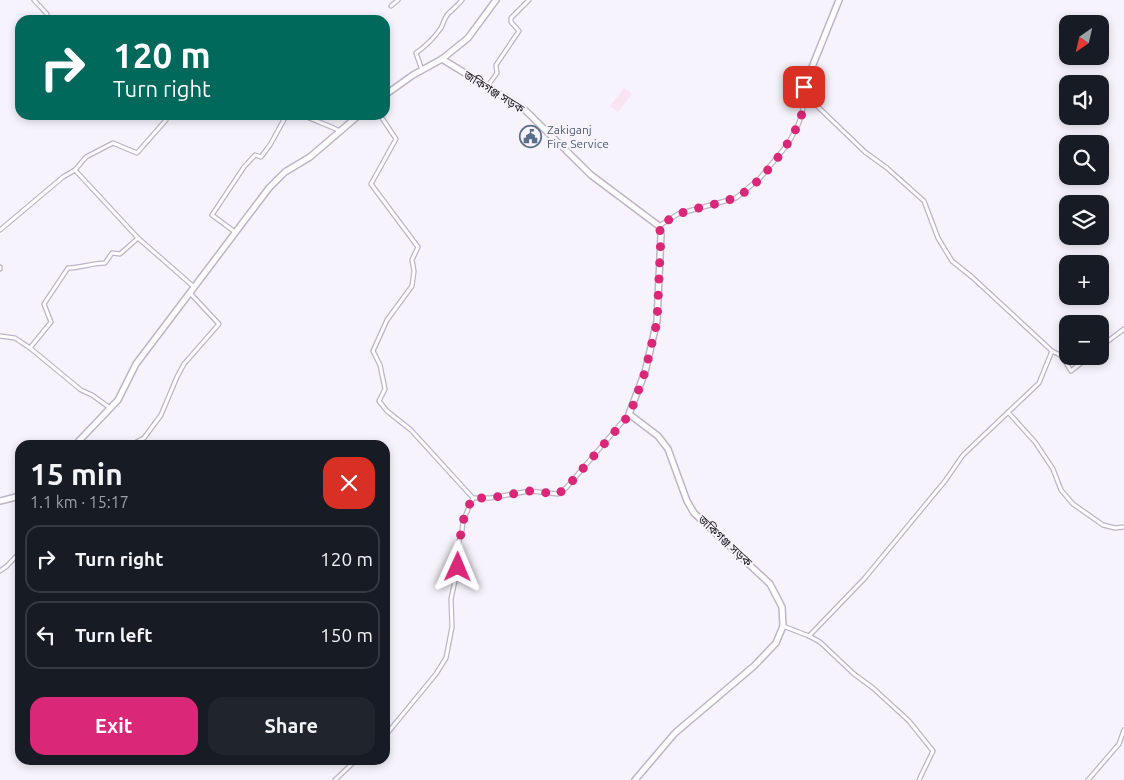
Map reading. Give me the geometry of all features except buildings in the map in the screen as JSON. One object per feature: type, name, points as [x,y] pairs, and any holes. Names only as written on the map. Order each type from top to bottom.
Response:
[{"type":"main road","points":[[390,92],[442,59],[468,38],[496,0]]},
{"type":"main road","points":[[804,87],[839,0]]},
{"type":"main road","name":"জকিগঞ্জ সড়ক","points":[[442,59],[524,110],[591,175],[659,226]]},
{"type":"main road","points":[[79,440],[118,400],[136,364],[269,188],[280,177],[310,156],[351,120]]},
{"type":"main road","points":[[630,414],[645,372],[657,322],[661,235],[659,226]]},
{"type":"main road","name":"জকিগঞ্জ সড়ক","points":[[630,414],[658,436],[668,448],[687,501],[694,512],[770,584],[782,607],[783,626]]},
{"type":"main road","points":[[0,501],[15,497]]},
{"type":"main road","points":[[635,780],[675,733],[754,666],[776,643],[783,626]]},
{"type":"street","points":[[34,0],[47,14]]},
{"type":"street","points":[[391,6],[398,0]]},
{"type":"street","points":[[422,70],[416,53],[433,39],[447,14],[455,9],[462,0]]},
{"type":"street","points":[[487,87],[497,73],[496,65],[519,31],[511,22],[511,18],[529,0]]},
{"type":"street","points":[[659,226],[678,214],[736,198],[760,178],[788,144],[798,125],[802,114],[804,87]]},
{"type":"street","points":[[804,87],[814,103],[865,152],[887,168],[924,201],[938,238],[952,261],[1052,351],[1059,354]]},
{"type":"street","points":[[0,230],[63,177],[75,170],[86,158],[113,143],[137,153],[166,120]]},
{"type":"street","points":[[236,232],[212,215],[244,168],[255,155],[261,156],[270,145],[284,120]]},
{"type":"street","points":[[313,120],[323,122],[340,131]]},
{"type":"street","points":[[383,120],[396,139],[371,184],[418,247],[412,260],[414,271],[412,286],[387,320],[373,351],[380,365],[385,389],[379,401],[387,411],[411,430],[472,498],[490,498],[530,491],[558,494],[567,487],[630,414]]},
{"type":"street","points":[[75,170],[138,238],[194,288]]},
{"type":"street","points":[[30,348],[51,322],[44,304],[68,268],[79,268],[93,263],[105,263],[112,253],[120,254],[138,238]]},
{"type":"street","points":[[140,440],[144,438],[161,415],[184,364],[219,324],[190,293]]},
{"type":"street","points":[[1109,340],[1124,329]]},
{"type":"street","points":[[0,336],[15,338],[81,390],[92,395],[110,408]]},
{"type":"street","points":[[809,636],[864,579],[945,481],[963,455],[1038,383],[1052,351]]},
{"type":"street","points":[[1068,365],[1072,371],[1079,365]]},
{"type":"street","points":[[1008,412],[1035,442],[1053,469],[1061,490],[1073,504],[1103,525],[1115,528],[1124,527]]},
{"type":"street","points":[[390,730],[436,674],[446,658],[452,627],[452,599],[458,567],[457,548],[463,521],[472,498]]},
{"type":"street","points":[[0,571],[15,557]]},
{"type":"street","points":[[783,626],[820,642],[909,721],[933,750],[919,780]]},
{"type":"street","points":[[1088,780],[1119,744],[1124,730]]},
{"type":"street","points":[[335,780],[351,765]]},
{"type":"shaded area","points":[[624,88],[632,94],[618,112],[610,106]]},
{"type":"place","name":"Zakiganj Fire Service","points":[[531,137]]},
{"type":"route","points":[[458,567],[456,552],[463,521],[472,498],[490,498],[530,491],[558,494],[567,487],[630,414],[630,408],[645,372],[657,322],[661,235],[659,226],[678,214],[736,198],[760,178],[788,144],[798,125],[802,114],[804,87]]}]
